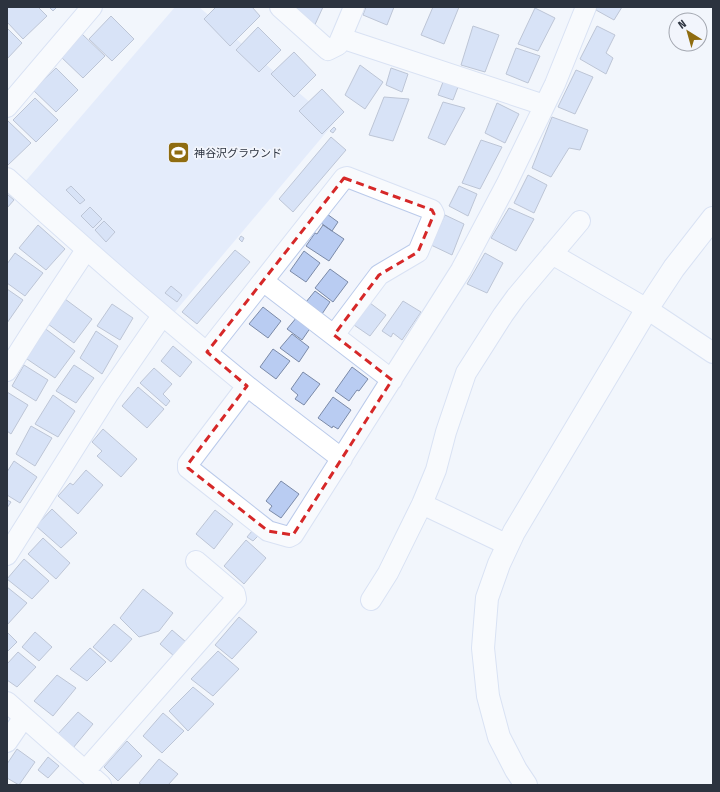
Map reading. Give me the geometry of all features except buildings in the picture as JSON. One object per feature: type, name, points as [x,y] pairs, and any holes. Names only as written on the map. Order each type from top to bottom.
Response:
[{"type":"street","points":[[7,107],[92,7]]},
{"type":"street","points":[[280,7],[328,50],[338,45],[354,7]]},
{"type":"street","points":[[247,386],[188,464],[188,468],[268,531],[289,536],[293,535],[461,270],[506,185],[555,84],[586,7]]},
{"type":"street","points":[[341,38],[544,105]]},
{"type":"street","points":[[207,352],[344,178],[347,177],[432,210],[434,214],[418,252],[379,274],[334,335]]},
{"type":"street","points":[[7,178],[86,250],[162,316],[247,386],[342,459]]},
{"type":"street","points":[[526,785],[516,770],[499,737],[488,696],[483,648],[487,598],[499,564],[514,532],[647,309],[674,268],[713,218]]},
{"type":"street","points":[[371,600],[388,573],[422,504],[436,470],[446,432],[466,373],[507,309],[580,221]]},
{"type":"street","points":[[7,371],[86,250]]},
{"type":"street","points":[[552,254],[647,309],[713,353]]},
{"type":"street","points":[[263,281],[392,380]]},
{"type":"street","points":[[7,555],[109,393],[162,316]]},
{"type":"street","points":[[422,504],[508,545]]},
{"type":"street","points":[[85,771],[236,599],[235,594],[196,561]]},
{"type":"street","points":[[7,702],[101,785]]},
{"type":"street","points":[[7,742],[24,717]]},
{"type":"highlighted area","points":[[344,178],[432,210],[434,214],[418,252],[379,275],[334,335],[392,380],[293,535],[268,531],[188,468],[188,464],[247,386],[207,352]]},
{"type":"shaded area","name":"神谷沢グラウンド","points":[[175,7],[199,7],[334,123],[173,314],[24,183]]},
{"type":"place","name":"神谷沢グラウンド","points":[[179,153]]}]
